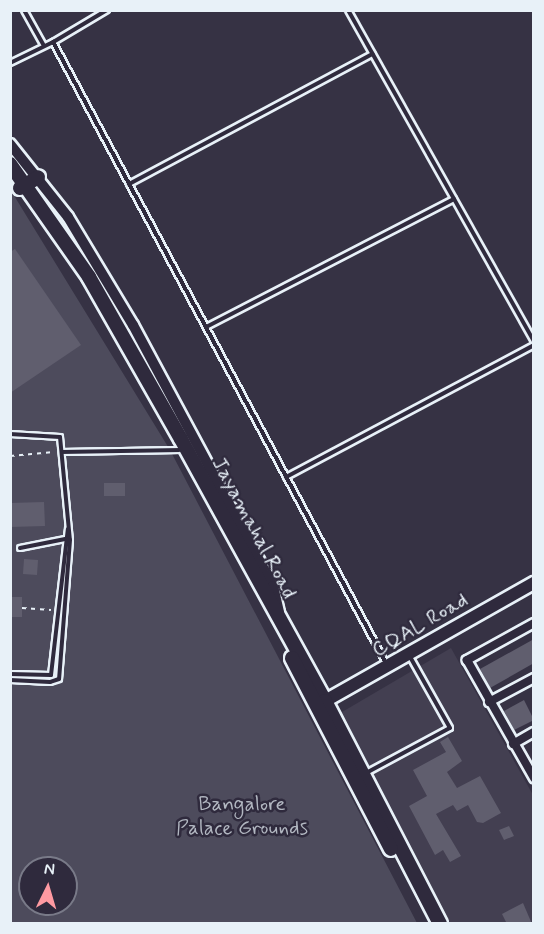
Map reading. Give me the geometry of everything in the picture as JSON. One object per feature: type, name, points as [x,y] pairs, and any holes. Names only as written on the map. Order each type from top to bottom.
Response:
[{"type":"main road","name":"Jayamahal Road","points":[[10,164],[81,278],[178,444],[199,468],[280,620],[430,924]]},
{"type":"main road","name":"Jayamahal Road","points":[[10,175],[22,186]]},
{"type":"main road","points":[[22,186],[38,177]]},
{"type":"main road","name":"Jayamahal Road","points":[[199,468],[321,703],[363,774],[440,924]]},
{"type":"main road","name":"CQAL Road","points":[[321,703],[534,583]]},
{"type":"street","points":[[10,144],[38,177],[87,249],[199,468]]},
{"type":"street","points":[[534,624],[467,660],[534,778]]},
{"type":"street","points":[[489,702],[534,678]]},
{"type":"street","points":[[513,744],[534,732]]},
{"type":"lane","points":[[24,10],[45,46]]},
{"type":"lane","points":[[10,63],[53,42],[107,10]]},
{"type":"lane","points":[[286,477],[534,343],[348,10]]},
{"type":"lane","points":[[53,42],[387,666]]},
{"type":"lane","points":[[129,184],[372,54]]},
{"type":"lane","points":[[206,327],[453,198]]},
{"type":"lane","points":[[10,434],[60,437],[69,525],[62,638],[55,682],[10,680]]},
{"type":"lane","points":[[63,452],[178,444]]},
{"type":"lane","points":[[10,674],[51,675],[65,539],[69,525]]},
{"type":"lane","points":[[20,548],[65,539]]},
{"type":"lane","points":[[60,584],[66,584]]},
{"type":"lane","points":[[55,638],[62,638]]},
{"type":"lane","points":[[363,774],[450,728],[408,654]]},
{"type":"path","points":[[10,456],[63,452]]},
{"type":"path","points":[[22,608],[58,610]]},
{"type":"shaded area","points":[[451,648],[533,795],[533,923],[450,923],[337,715]]},
{"type":"green space","name":"Bangalore Palace Grounds","points":[[10,189],[170,450],[417,923],[11,923]]},
{"type":"building","points":[[15,249],[81,345],[10,393],[10,252]]},
{"type":"building","points":[[104,483],[125,483],[125,496],[104,496]]},
{"type":"building","points":[[44,502],[45,526],[10,527],[10,503]]},
{"type":"building","points":[[24,559],[38,560],[37,575],[23,574]]},
{"type":"building","points":[[10,597],[22,597],[22,617],[10,617]]},
{"type":"building","points":[[534,639],[534,663],[490,688],[480,669]]},
{"type":"building","points":[[524,700],[534,720],[514,730],[504,711]]},
{"type":"building","points":[[448,737],[462,761],[447,772],[457,788],[480,776],[501,813],[483,823],[477,822],[468,805],[457,811],[453,805],[436,814],[461,856],[450,862],[443,850],[435,855],[409,806],[427,796],[413,770],[446,752],[440,742]]},
{"type":"building","points":[[509,826],[514,836],[504,840],[499,830]]},
{"type":"building","points":[[523,903],[532,924],[507,924],[502,914]]}]
